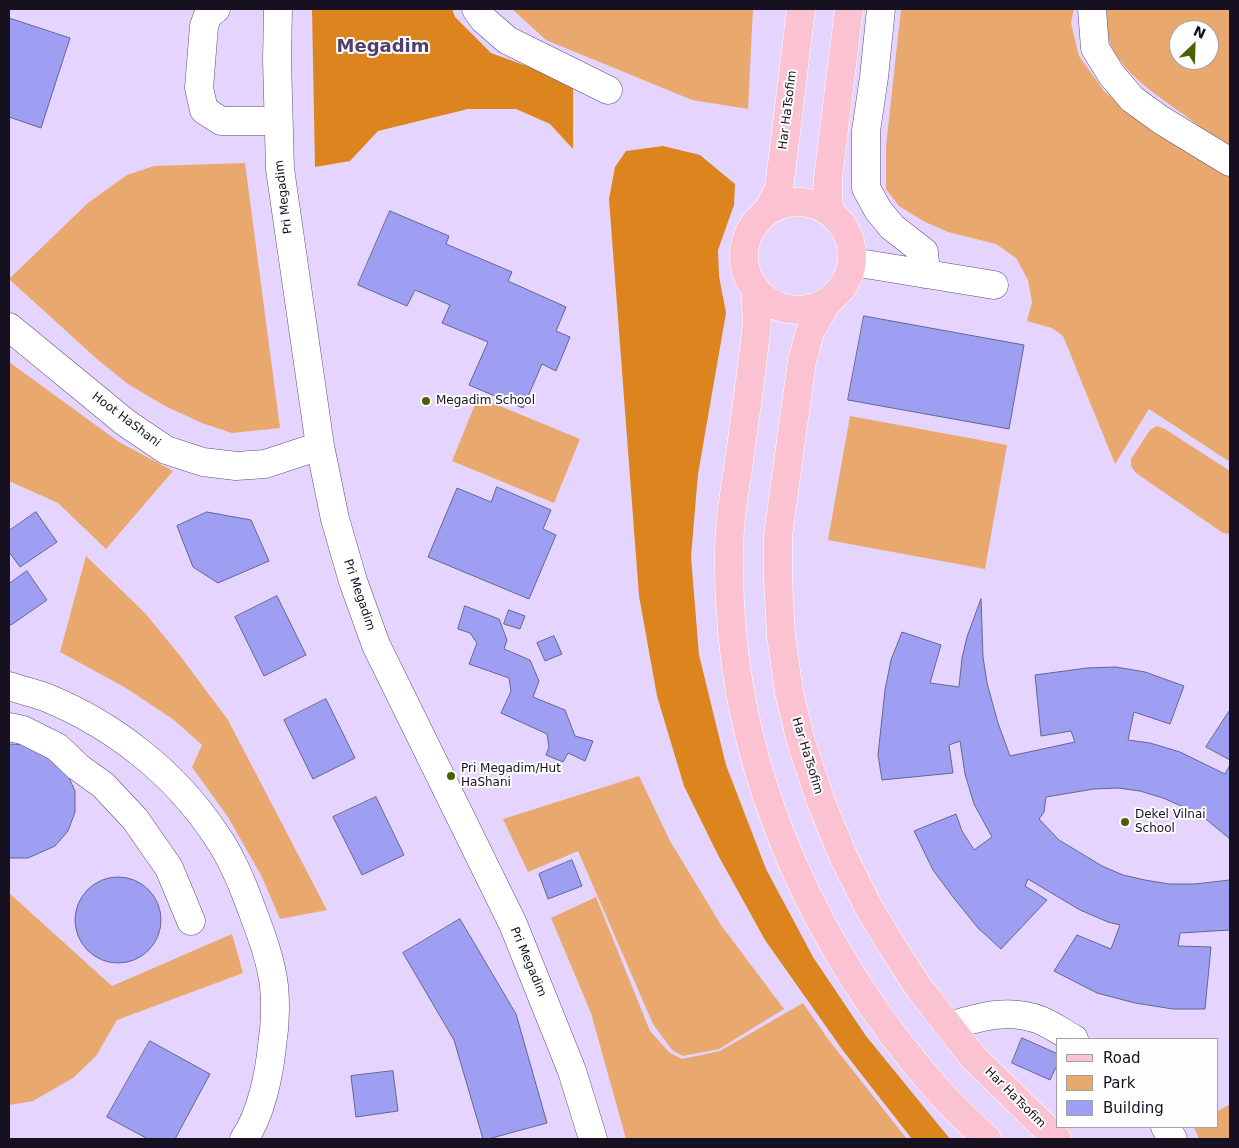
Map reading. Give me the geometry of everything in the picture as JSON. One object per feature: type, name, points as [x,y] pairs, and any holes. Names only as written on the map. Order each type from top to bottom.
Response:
[{"type":"main road","name":"Har HaTsofim","points":[[768,210],[778,189],[801,9]]},
{"type":"main road","points":[[830,212],[828,178],[849,9]]},
{"type":"main road","points":[[805,201],[830,212],[844,225],[852,243],[853,262],[848,280],[842,290],[827,302],[810,310],[790,310],[769,302],[755,290],[746,273],[743,254],[744,247],[754,223],[768,210],[785,202],[805,201]]},
{"type":"main road","points":[[755,290],[757,322],[730,531],[729,580],[732,641],[740,700],[753,755],[775,820],[799,878],[826,931],[854,977],[880,1016],[936,1089],[987,1139]]},
{"type":"main road","name":"Har HaTsofim","points":[[827,302],[810,332],[802,361],[778,535],[781,636],[789,692],[801,742],[821,802],[844,858],[869,908],[895,951],[920,988],[973,1057],[1057,1139]]},
{"type":"street","points":[[216,9],[208,15],[204,26],[199,88],[204,110],[221,121],[278,121]]},
{"type":"street","name":"Pri Megadim","points":[[278,9],[280,169],[320,446],[338,528],[353,581],[376,645],[513,924],[572,1071],[593,1139]]},
{"type":"street","points":[[476,9],[483,19],[507,40],[608,90]]},
{"type":"street","points":[[881,9],[866,131],[866,188],[878,210],[892,227],[924,252],[926,274]]},
{"type":"street","points":[[1092,9],[1095,48],[1111,74],[1132,99],[1161,120],[1230,162]]},
{"type":"street","points":[[853,262],[994,285]]},
{"type":"street","name":"Hoot HaShani","points":[[9,327],[126,423],[166,450],[203,462],[236,466],[265,464],[320,446]]},
{"type":"street","points":[[9,686],[44,697],[87,718],[126,742],[158,767],[192,801],[218,836],[244,889],[258,926],[274,985],[275,1027],[270,1067],[261,1102],[244,1139]]},
{"type":"street","points":[[9,727],[23,730],[57,747],[78,768],[102,785],[135,819],[169,868],[191,921]]},
{"type":"street","points":[[949,1026],[1001,1013],[1022,1014],[1042,1021],[1072,1038]]},
{"type":"street","points":[[1166,1128],[1173,1139]]},
{"type":"green space","points":[[512,9],[753,9],[748,109],[692,100],[546,40]]},
{"type":"green space","points":[[901,9],[1074,9],[1071,23],[1079,56],[1104,91],[1151,129],[1230,176],[1230,462],[1149,409],[1115,464],[1063,336],[1052,328],[1027,321],[1032,302],[1028,280],[1016,258],[996,244],[948,232],[923,221],[899,206],[886,189],[886,146]]},
{"type":"green space","points":[[1105,9],[1230,9],[1230,146],[1206,131],[1141,83],[1118,57],[1110,43],[1105,27]]},
{"type":"green space","points":[[245,163],[280,428],[232,433],[202,423],[165,406],[128,384],[98,360],[9,279],[88,203],[127,175],[154,166]]},
{"type":"green space","points":[[9,362],[119,442],[173,471],[106,549],[58,503],[9,481]]},
{"type":"green space","points":[[478,397],[580,439],[554,503],[452,461]]},
{"type":"green space","points":[[850,416],[1007,445],[985,569],[828,540]]},
{"type":"green space","points":[[1157,426],[1165,429],[1230,471],[1230,534],[1223,533],[1136,473],[1131,466],[1131,459],[1150,430]]},
{"type":"green space","points":[[86,556],[145,613],[228,720],[327,910],[280,919],[262,877],[228,817],[192,767],[202,745],[174,720],[126,688],[60,652]]},
{"type":"green space","points":[[639,776],[670,841],[721,925],[784,1009],[719,1049],[683,1056],[672,1050],[653,1024],[578,851],[528,872],[503,819]]},
{"type":"green space","points":[[9,893],[112,986],[232,934],[243,973],[117,1020],[96,1056],[73,1078],[33,1101],[9,1105]]},
{"type":"green space","points":[[596,897],[650,1031],[670,1053],[682,1059],[720,1051],[803,1003],[828,1039],[907,1139],[626,1139],[591,1013],[551,918]]},
{"type":"green space","points":[[1230,1104],[1230,1139],[1199,1139],[1194,1128],[1219,1128],[1219,1110]]},
{"type":"shaded area","points":[[312,9],[452,9],[455,17],[491,53],[573,83],[573,149],[550,124],[516,109],[468,109],[378,131],[350,161],[315,167]]},
{"type":"shaded area","points":[[663,146],[700,155],[735,184],[734,205],[718,250],[719,276],[726,313],[698,474],[691,557],[699,655],[726,765],[766,869],[813,957],[866,1036],[950,1139],[912,1139],[844,1052],[765,940],[718,855],[684,786],[657,696],[639,596],[609,199],[615,167],[626,151]]},
{"type":"building","points":[[9,18],[70,38],[41,128],[9,117]]},
{"type":"building","points":[[390,211],[449,236],[446,244],[512,272],[508,281],[566,307],[556,331],[570,337],[556,371],[542,364],[523,408],[469,385],[488,342],[442,323],[450,305],[415,290],[407,306],[358,285]]},
{"type":"building","points":[[864,316],[1024,345],[1009,429],[848,400]]},
{"type":"building","points":[[497,487],[551,510],[543,529],[556,535],[529,599],[428,557],[457,488],[491,502]]},
{"type":"building","points":[[36,512],[57,542],[20,567],[9,552],[9,531]]},
{"type":"building","points":[[207,512],[251,520],[269,561],[218,583],[193,567],[177,526]]},
{"type":"building","points":[[27,571],[47,600],[11,625],[9,622],[9,584]]},
{"type":"building","points":[[277,596],[306,655],[264,676],[235,617]]},
{"type":"building","points":[[981,599],[983,657],[987,683],[998,723],[1010,756],[1075,742],[1071,731],[1041,736],[1035,675],[1087,668],[1116,667],[1145,672],[1184,686],[1170,724],[1134,712],[1128,740],[1150,743],[1180,752],[1225,774],[1230,765],[1230,839],[1207,820],[1186,808],[1140,791],[1118,788],[1094,789],[1046,797],[1044,812],[1039,819],[1059,840],[1102,866],[1123,875],[1169,884],[1195,884],[1230,880],[1230,930],[1180,933],[1178,946],[1211,947],[1205,1009],[1173,1009],[1135,1003],[1097,993],[1054,971],[1077,935],[1111,949],[1120,925],[1080,910],[1028,879],[1025,886],[1047,900],[1001,949],[978,928],[933,870],[914,831],[956,814],[962,831],[974,850],[992,837],[974,804],[965,774],[960,741],[949,745],[953,773],[882,780],[878,755],[885,690],[891,660],[902,632],[941,645],[930,683],[959,687],[962,658],[967,637]]},
{"type":"building","points":[[465,606],[499,619],[507,640],[504,649],[530,660],[539,681],[533,697],[565,710],[575,736],[593,741],[585,761],[568,753],[563,762],[546,755],[549,747],[547,734],[501,713],[511,691],[509,678],[469,664],[477,643],[470,633],[458,629]]},
{"type":"building","points":[[509,610],[525,616],[520,629],[504,624]]},
{"type":"building","points":[[554,636],[562,654],[545,661],[537,643]]},
{"type":"building","points":[[326,699],[355,758],[313,779],[284,720]]},
{"type":"building","points":[[1230,710],[1230,760],[1206,747]]},
{"type":"building","points":[[9,744],[31,745],[64,767],[75,791],[75,812],[68,831],[55,846],[28,858],[9,858]]},
{"type":"building","points":[[376,797],[404,855],[362,875],[333,817]]},
{"type":"building","points":[[572,860],[582,886],[548,899],[539,874]]},
{"type":"building","points":[[118,877],[134,880],[142,884],[154,896],[158,904],[161,920],[158,936],[154,944],[142,956],[134,960],[118,963],[102,960],[94,956],[82,944],[78,936],[75,920],[78,904],[82,896],[94,884],[102,880]]},
{"type":"building","points":[[460,919],[516,1014],[547,1123],[483,1139],[454,1040],[403,953]]},
{"type":"building","points":[[1022,1038],[1056,1053],[1056,1067],[1050,1080],[1012,1063]]},
{"type":"building","points":[[150,1041],[210,1074],[175,1139],[148,1139],[107,1117]]},
{"type":"building","points":[[393,1071],[398,1111],[356,1117],[351,1076]]},
{"type":"place","name":"Megadim School","points":[[426,401]]},
{"type":"place","name":"Pri Megadim/Hut HaShani","points":[[451,776]]},
{"type":"place","name":"Dekel Vilnai School","points":[[1125,822]]},
{"type":"district","name":"Megadim","points":[[383,47]]}]
